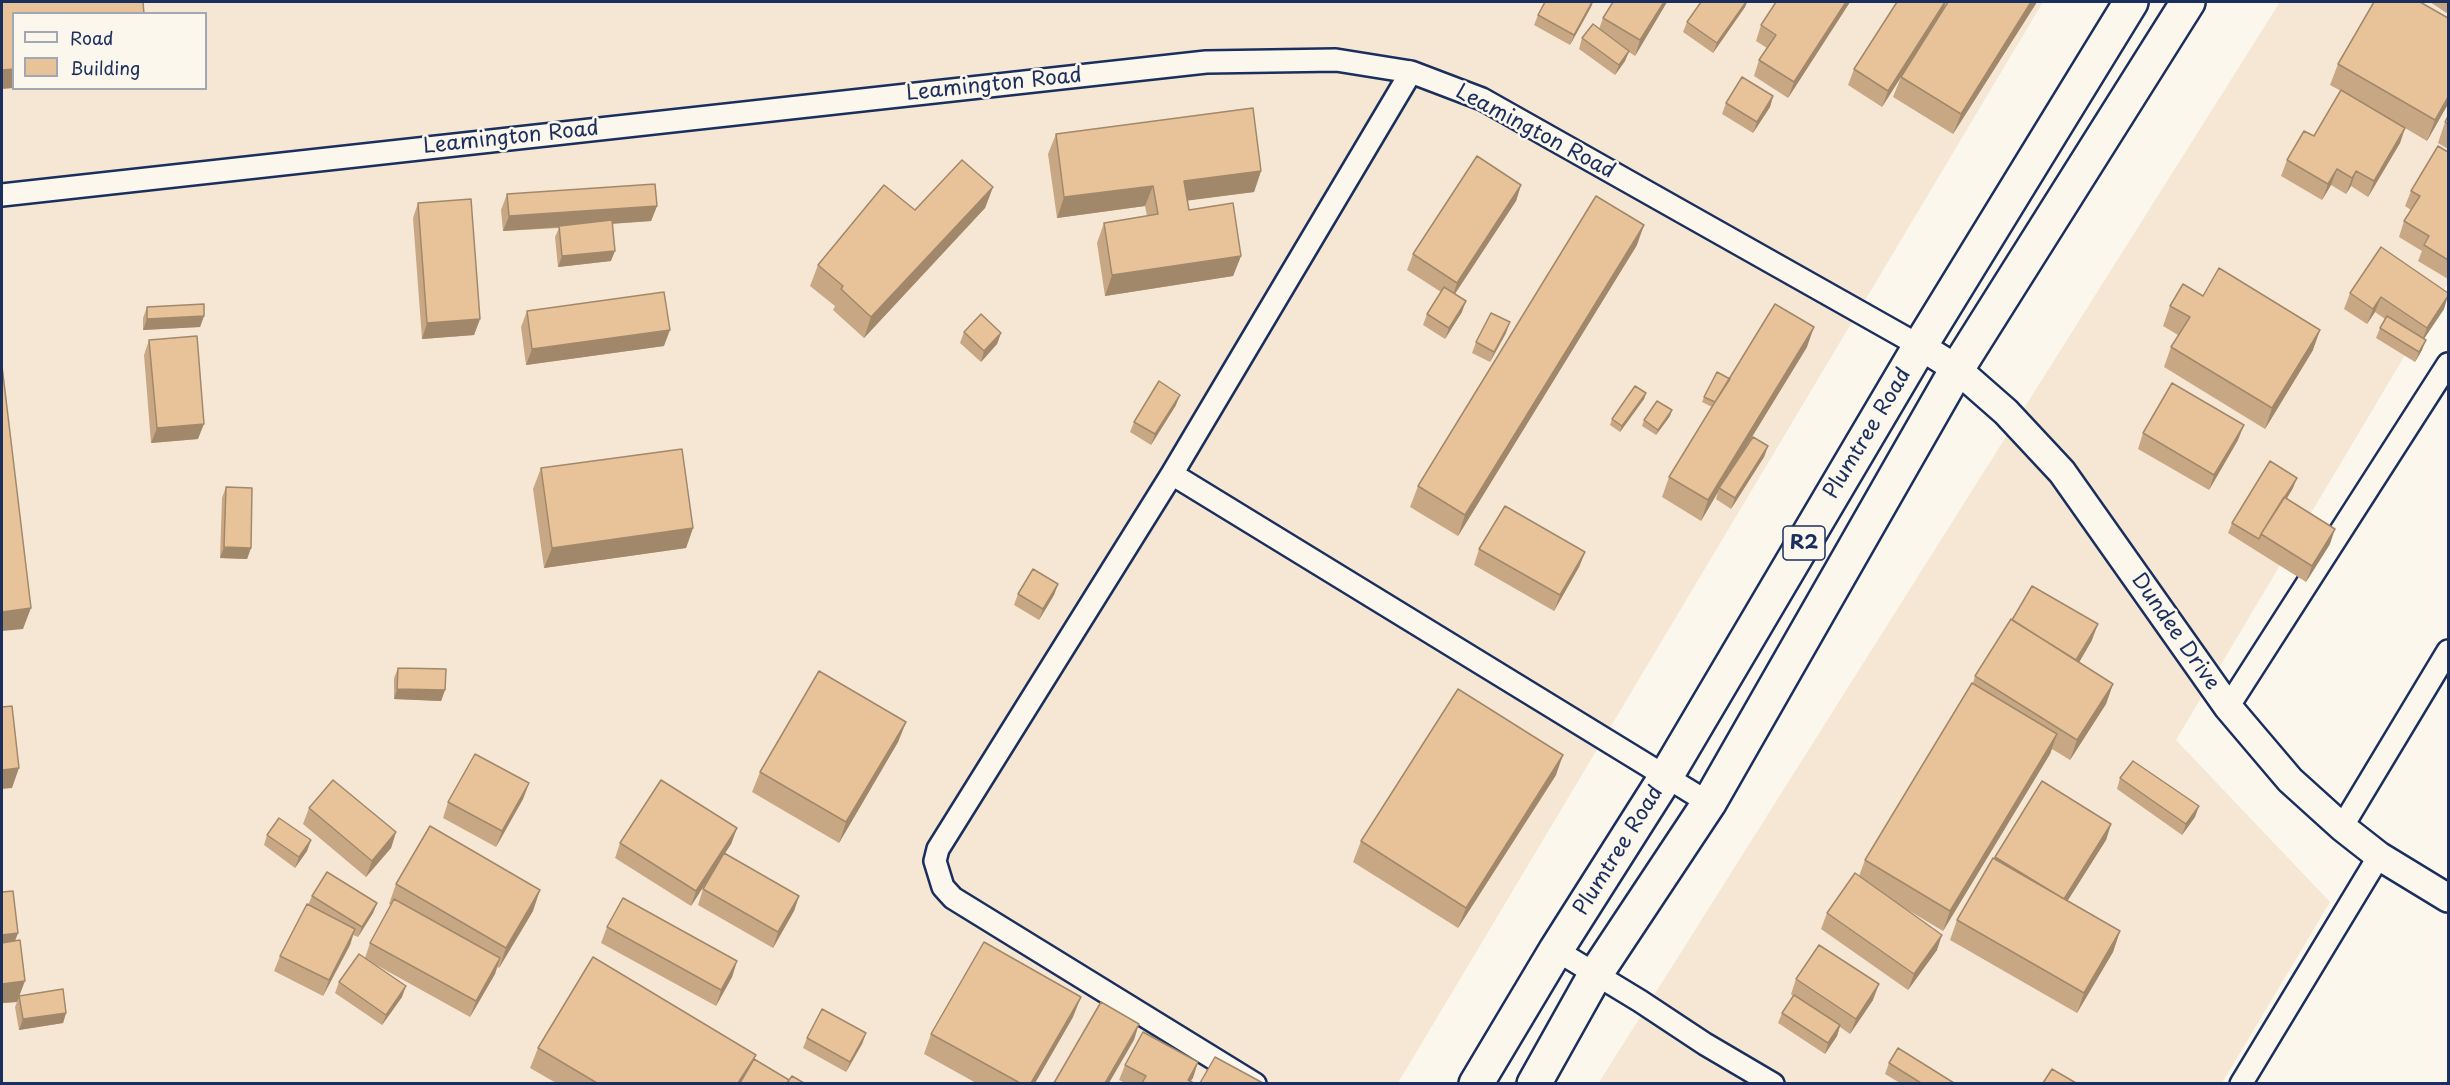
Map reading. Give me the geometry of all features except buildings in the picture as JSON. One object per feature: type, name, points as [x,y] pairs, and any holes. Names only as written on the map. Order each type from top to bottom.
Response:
[{"type":"highway","name":"Plumtree Road","points":[[1476,1083],[1556,950],[1665,778],[1920,346],[2131,2]]},
{"type":"highway","name":"Plumtree Road","points":[[1534,1083],[1595,975],[1709,802],[1958,369],[2188,2]]},
{"type":"street","name":"Leamington Road","points":[[2,195],[1206,62],[1336,60],[1411,72],[1482,99],[1920,346]]},
{"type":"street","points":[[1255,1083],[953,898],[943,887],[935,861],[938,849],[1172,474],[1411,72]]},
{"type":"street","name":"Dundee Drive","points":[[1920,346],[1958,369],[2006,412],[2062,472],[2228,706],[2290,780],[2342,827],[2379,856],[2448,898]]},
{"type":"street","points":[[2228,706],[2448,364]]},
{"type":"street","points":[[1172,474],[1665,778],[1709,802]]},
{"type":"street","points":[[2342,827],[2448,651]]},
{"type":"street","points":[[2241,1083],[2379,856]]},
{"type":"street","points":[[1556,950],[1705,1044],[1773,1083]]},
{"type":"shaded area","points":[[2,2],[2043,2],[1398,1083],[2,1084]]},
{"type":"shaded area","points":[[2280,2],[2448,2],[2448,283],[2176,740],[2330,902],[2222,1083],[1598,1084]]}]
